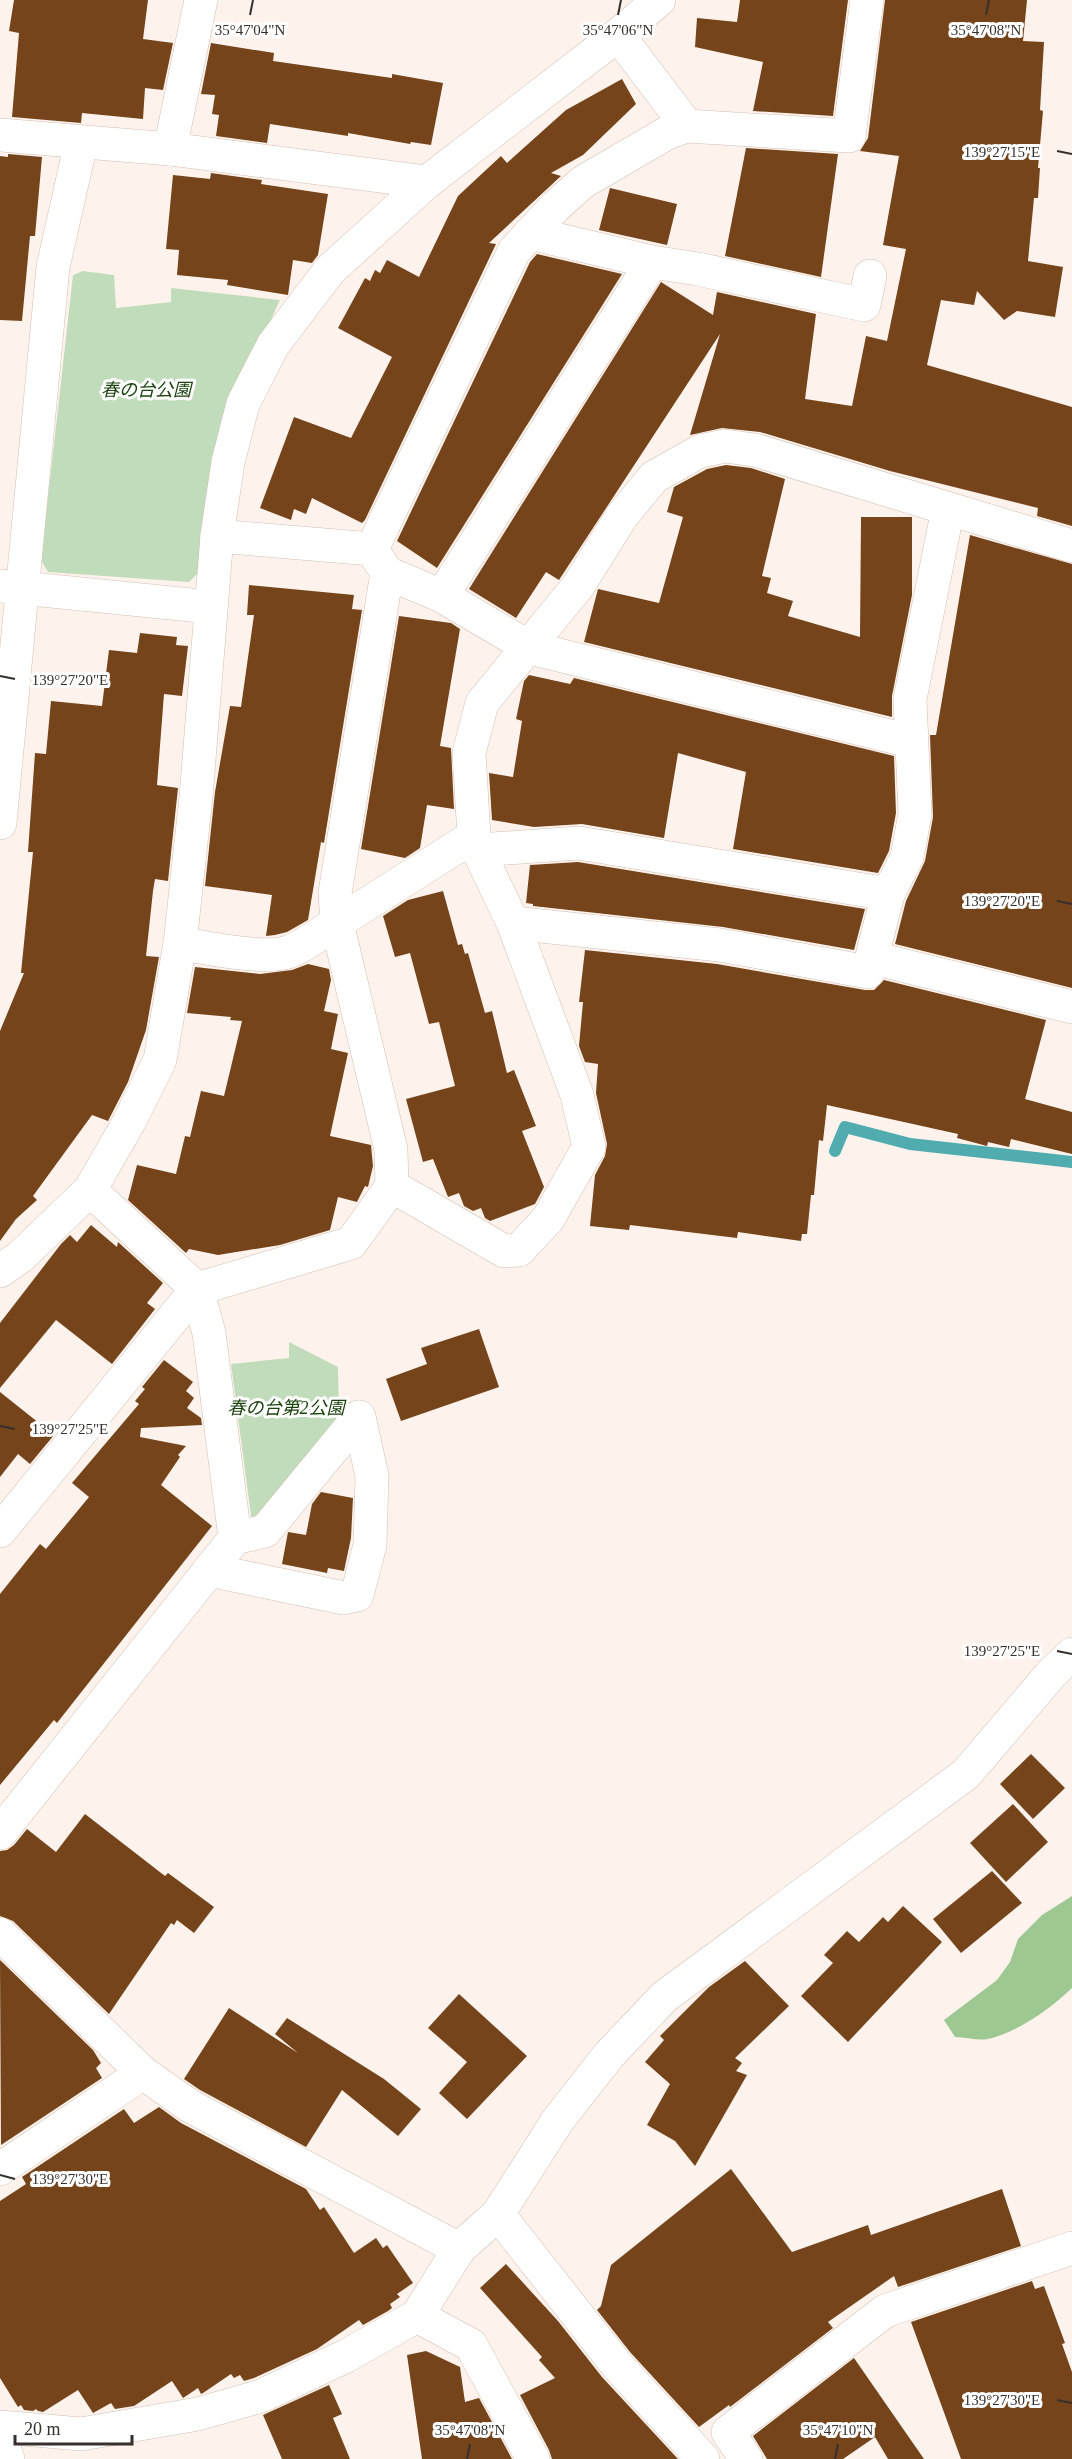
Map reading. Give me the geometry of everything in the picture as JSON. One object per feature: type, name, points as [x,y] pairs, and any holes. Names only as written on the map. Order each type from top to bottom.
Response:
[{"type":"street","points":[[170,149],[201,0]]},
{"type":"street","points":[[0,1271],[20,1257],[90,1190],[129,1122],[160,1060],[180,943],[196,797],[217,536],[228,462],[243,404],[273,345],[330,270],[427,182],[618,35],[659,0]]},
{"type":"street","points":[[0,1531],[197,1289],[351,1243],[392,1186],[391,1150],[337,923],[335,893],[379,561],[514,251],[556,206],[583,182],[667,133],[687,126],[849,136],[867,0]]},
{"type":"street","points":[[618,35],[687,126]]},
{"type":"street","points":[[0,135],[170,149],[427,182]]},
{"type":"street","points":[[0,823],[11,587],[53,267],[81,143]]},
{"type":"street","points":[[530,233],[652,262],[698,269],[864,305],[870,276]]},
{"type":"street","points":[[442,596],[652,262]]},
{"type":"street","points":[[392,1186],[504,1251],[519,1250],[548,1219],[589,1147],[577,1095],[513,923],[476,843],[469,753],[482,704],[530,648],[578,586],[622,516],[654,477],[700,451],[725,446],[755,450],[1072,546]]},
{"type":"street","points":[[513,923],[720,945],[868,972],[888,894],[907,857],[915,814],[910,741],[910,699],[948,509]]},
{"type":"street","points":[[217,536],[379,561],[530,648],[910,741]]},
{"type":"street","points":[[11,587],[212,607]]},
{"type":"street","points":[[180,943],[256,954],[287,952],[476,843],[579,843],[888,894]]},
{"type":"street","points":[[873,958],[1072,1006]]},
{"type":"street","points":[[90,1190],[197,1289],[209,1333],[235,1538]]},
{"type":"street","points":[[0,1833],[209,1570],[235,1538],[265,1531],[359,1417],[372,1476],[370,1545],[357,1595],[344,1598],[209,1570]]},
{"type":"street","points":[[0,2427],[81,2434],[198,2414],[261,2396],[346,2356],[417,2316],[459,2249],[498,2214],[558,2120],[609,2055],[664,1997],[966,1774],[1052,1673],[1072,1654]]},
{"type":"street","points":[[0,1934],[143,2073],[190,2106],[459,2249]]},
{"type":"street","points":[[0,2169],[143,2073]]},
{"type":"street","points":[[498,2214],[616,2364],[703,2459]]},
{"type":"street","points":[[746,2459],[728,2432],[885,2311],[1072,2248]]},
{"type":"street","points":[[417,2316],[471,2345],[533,2459]]},
{"type":"street","points":[[0,2437],[8,2459]]},
{"type":"green space","name":"春の台公園","points":[[83,271],[114,275],[116,308],[171,302],[171,288],[280,300],[220,429],[197,574],[189,582],[48,572],[41,560],[73,275]]},
{"type":"green space","name":"春の台第2公園","points":[[289,1342],[338,1367],[339,1420],[252,1523],[231,1364],[289,1358]]},
{"type":"green space","points":[[1072,1896],[1072,1988],[1044,2012],[1011,2031],[988,2039],[955,2037],[944,2020],[997,1980],[1010,1962],[1018,1939],[1042,1915]]},
{"type":"building","points":[[14,0],[148,0],[143,39],[173,43],[163,90],[145,88],[143,119],[82,113],[81,123],[12,117],[19,33],[9,31]]},
{"type":"building","points":[[740,0],[848,0],[833,116],[753,111],[763,62],[695,47],[697,18],[737,22]]},
{"type":"building","points":[[885,0],[1027,0],[1023,41],[1044,42],[1038,198],[1034,198],[1028,261],[1063,267],[1055,317],[1017,311],[1004,320],[977,291],[974,305],[941,300],[927,365],[1072,407],[1072,526],[1037,516],[1038,508],[890,471],[760,432],[722,428],[690,435],[720,334],[559,580],[546,572],[516,618],[469,589],[661,282],[713,315],[717,292],[816,314],[805,399],[852,406],[866,336],[887,341],[906,249],[883,245],[899,156],[860,151],[868,138]]},
{"type":"building","points":[[211,43],[274,53],[273,61],[392,78],[392,74],[443,83],[431,145],[411,142],[410,144],[348,133],[348,136],[270,124],[267,143],[216,136],[219,115],[212,114],[215,95],[201,94]]},
{"type":"building","points":[[622,79],[636,104],[583,155],[551,173],[561,176],[489,243],[496,244],[365,520],[362,523],[312,498],[306,514],[294,509],[291,520],[260,508],[294,417],[351,438],[392,357],[338,328],[365,278],[370,281],[375,270],[380,273],[387,260],[419,277],[458,196],[501,156],[507,163],[566,110]]},
{"type":"building","points":[[746,148],[838,154],[821,277],[725,256]]},
{"type":"building","points":[[8,154],[42,157],[35,236],[30,236],[22,321],[0,320],[0,156],[8,157]]},
{"type":"building","points":[[211,173],[262,180],[261,184],[328,194],[318,255],[312,263],[293,260],[288,295],[227,285],[228,280],[177,275],[179,250],[166,249],[173,175],[210,179]]},
{"type":"building","points":[[610,188],[677,204],[667,245],[599,230]]},
{"type":"building","points":[[537,254],[622,274],[437,568],[397,541],[530,262]]},
{"type":"building","points":[[726,465],[751,468],[785,479],[762,576],[771,578],[767,593],[793,601],[788,616],[860,637],[861,517],[912,517],[912,595],[892,696],[892,717],[584,642],[598,589],[659,603],[683,517],[667,512],[674,487],[707,469]]},
{"type":"building","points":[[970,535],[1072,564],[1072,988],[895,944],[906,901],[925,861],[933,817],[930,735],[936,735]]},
{"type":"building","points":[[249,585],[354,595],[352,609],[362,610],[324,843],[321,842],[308,920],[287,932],[266,936],[272,895],[205,886],[215,792],[230,706],[241,707],[254,615],[247,615]]},
{"type":"building","points":[[399,616],[451,623],[460,629],[440,746],[451,748],[454,809],[427,805],[420,848],[405,858],[361,849]]},
{"type":"building","points":[[140,633],[177,637],[176,645],[188,646],[182,696],[164,694],[157,785],[178,788],[168,881],[155,879],[153,891],[146,956],[159,957],[146,1030],[128,1082],[108,1121],[92,1115],[33,1196],[37,1200],[16,1219],[0,1241],[0,1031],[24,973],[21,973],[33,852],[28,852],[35,753],[46,754],[51,701],[102,706],[109,650],[137,653]]},
{"type":"building","points":[[529,675],[570,684],[574,678],[894,756],[896,813],[889,851],[878,873],[733,849],[746,772],[678,753],[664,838],[582,824],[534,827],[492,820],[489,773],[513,777],[522,721],[516,719],[524,681]]},
{"type":"building","points":[[578,862],[865,909],[854,950],[723,927],[533,906],[533,904],[526,903],[530,865]]},
{"type":"building","points":[[443,891],[458,945],[462,944],[465,954],[468,953],[485,1013],[492,1011],[507,1073],[514,1070],[536,1126],[522,1131],[544,1187],[535,1204],[490,1221],[485,1218],[481,1208],[473,1211],[464,1206],[459,1193],[448,1197],[433,1159],[423,1162],[406,1099],[455,1086],[439,1022],[429,1024],[410,953],[395,957],[383,916],[408,900]]},
{"type":"building","points":[[585,950],[717,964],[865,990],[874,990],[884,980],[1046,1020],[1025,1099],[1072,1112],[1072,1154],[1011,1139],[1009,1147],[988,1142],[987,1146],[957,1138],[958,1134],[827,1105],[823,1141],[819,1140],[814,1195],[811,1195],[807,1234],[802,1234],[801,1241],[738,1232],[737,1238],[630,1225],[629,1230],[590,1226],[595,1175],[605,1156],[607,1144],[596,1093],[598,1064],[585,1062],[579,1046],[583,1002],[579,1002]]},
{"type":"building","points":[[308,964],[329,969],[331,980],[324,1011],[338,1014],[331,1049],[348,1053],[330,1136],[371,1145],[373,1166],[368,1187],[365,1186],[357,1202],[338,1197],[330,1230],[280,1245],[218,1255],[189,1249],[186,1253],[128,1200],[137,1165],[176,1174],[185,1136],[190,1137],[201,1091],[224,1096],[242,1021],[230,1020],[231,1017],[187,1013],[195,967],[260,974],[292,970]]},
{"type":"building","points":[[91,1225],[117,1247],[118,1242],[163,1283],[147,1303],[155,1309],[112,1364],[56,1320],[0,1388],[0,1323],[61,1244],[70,1235],[77,1242]]},
{"type":"building","points":[[479,1329],[499,1387],[401,1421],[386,1379],[427,1364],[421,1348]]},
{"type":"building","points":[[164,1360],[193,1382],[186,1391],[194,1398],[187,1408],[201,1418],[202,1425],[141,1428],[140,1437],[186,1446],[178,1455],[180,1457],[161,1485],[212,1526],[57,1723],[54,1720],[0,1785],[0,1594],[40,1544],[46,1549],[89,1497],[72,1483],[139,1404],[135,1401],[145,1389],[142,1387]]},
{"type":"building","points":[[0,1392],[54,1435],[30,1464],[18,1454],[0,1477]]},
{"type":"building","points":[[321,1492],[353,1498],[351,1538],[344,1571],[328,1568],[327,1573],[282,1564],[288,1532],[306,1535],[312,1504]]},
{"type":"building","points":[[1031,1754],[1065,1788],[1033,1819],[1000,1784]]},
{"type":"building","points":[[1013,1804],[1048,1842],[1006,1882],[970,1843]]},
{"type":"building","points":[[85,1814],[165,1876],[168,1873],[214,1907],[194,1933],[177,1920],[174,1925],[171,1923],[109,2014],[13,1921],[0,1916],[0,1851],[7,1850],[14,1845],[27,1829],[56,1852]]},
{"type":"building","points":[[992,1871],[1022,1903],[961,1953],[933,1919]]},
{"type":"building","points":[[903,1906],[942,1942],[848,2042],[801,1996],[833,1963],[824,1955],[847,1931],[859,1942],[883,1917],[888,1922]]},
{"type":"building","points":[[0,1960],[93,2050],[101,2063],[96,2068],[102,2078],[1,2145]]},
{"type":"building","points":[[745,1961],[789,2006],[735,2058],[742,2063],[736,2071],[747,2075],[695,2166],[675,2141],[647,2125],[670,2084],[645,2062],[664,2040],[660,2036],[709,1987]]},
{"type":"building","points":[[459,1994],[527,2056],[467,2119],[439,2093],[467,2062],[428,2028]]},
{"type":"building","points":[[229,2008],[298,2053],[275,2034],[287,2018],[384,2079],[421,2109],[398,2136],[342,2090],[306,2147],[200,2090],[184,2079]]},
{"type":"building","points":[[159,2107],[181,2123],[306,2189],[320,2210],[324,2207],[354,2253],[376,2238],[383,2248],[387,2245],[413,2283],[397,2294],[400,2297],[390,2304],[392,2308],[388,2311],[363,2325],[359,2320],[317,2349],[254,2378],[244,2381],[240,2375],[234,2378],[231,2374],[201,2394],[198,2388],[183,2398],[172,2381],[134,2406],[115,2409],[111,2403],[93,2413],[78,2390],[43,2412],[36,2409],[24,2410],[21,2405],[18,2407],[0,2378],[0,2201],[26,2184],[22,2177],[124,2109],[134,2123]]},
{"type":"building","points":[[731,2169],[792,2252],[868,2225],[871,2235],[1002,2189],[1021,2246],[898,2287],[894,2276],[828,2322],[833,2328],[730,2407],[729,2405],[699,2427],[630,2352],[597,2310],[601,2306],[611,2265]]},
{"type":"building","points":[[506,2264],[558,2321],[602,2377],[678,2459],[552,2459],[520,2395],[555,2378],[539,2360],[542,2357],[480,2288]]},
{"type":"building","points":[[1032,2281],[1035,2289],[1044,2286],[1065,2343],[1062,2344],[1072,2372],[1072,2459],[961,2459],[911,2322]]},
{"type":"building","points":[[426,2351],[460,2367],[465,2402],[479,2398],[512,2459],[422,2459],[407,2355]]},
{"type":"building","points":[[854,2358],[924,2459],[888,2459],[875,2437],[843,2459],[767,2459],[753,2436]]},
{"type":"building","points":[[329,2385],[342,2414],[333,2418],[350,2459],[282,2459],[263,2415]]},
{"type":"waterway","points":[[835,1151],[845,1127],[910,1144],[1072,1162]]}]
